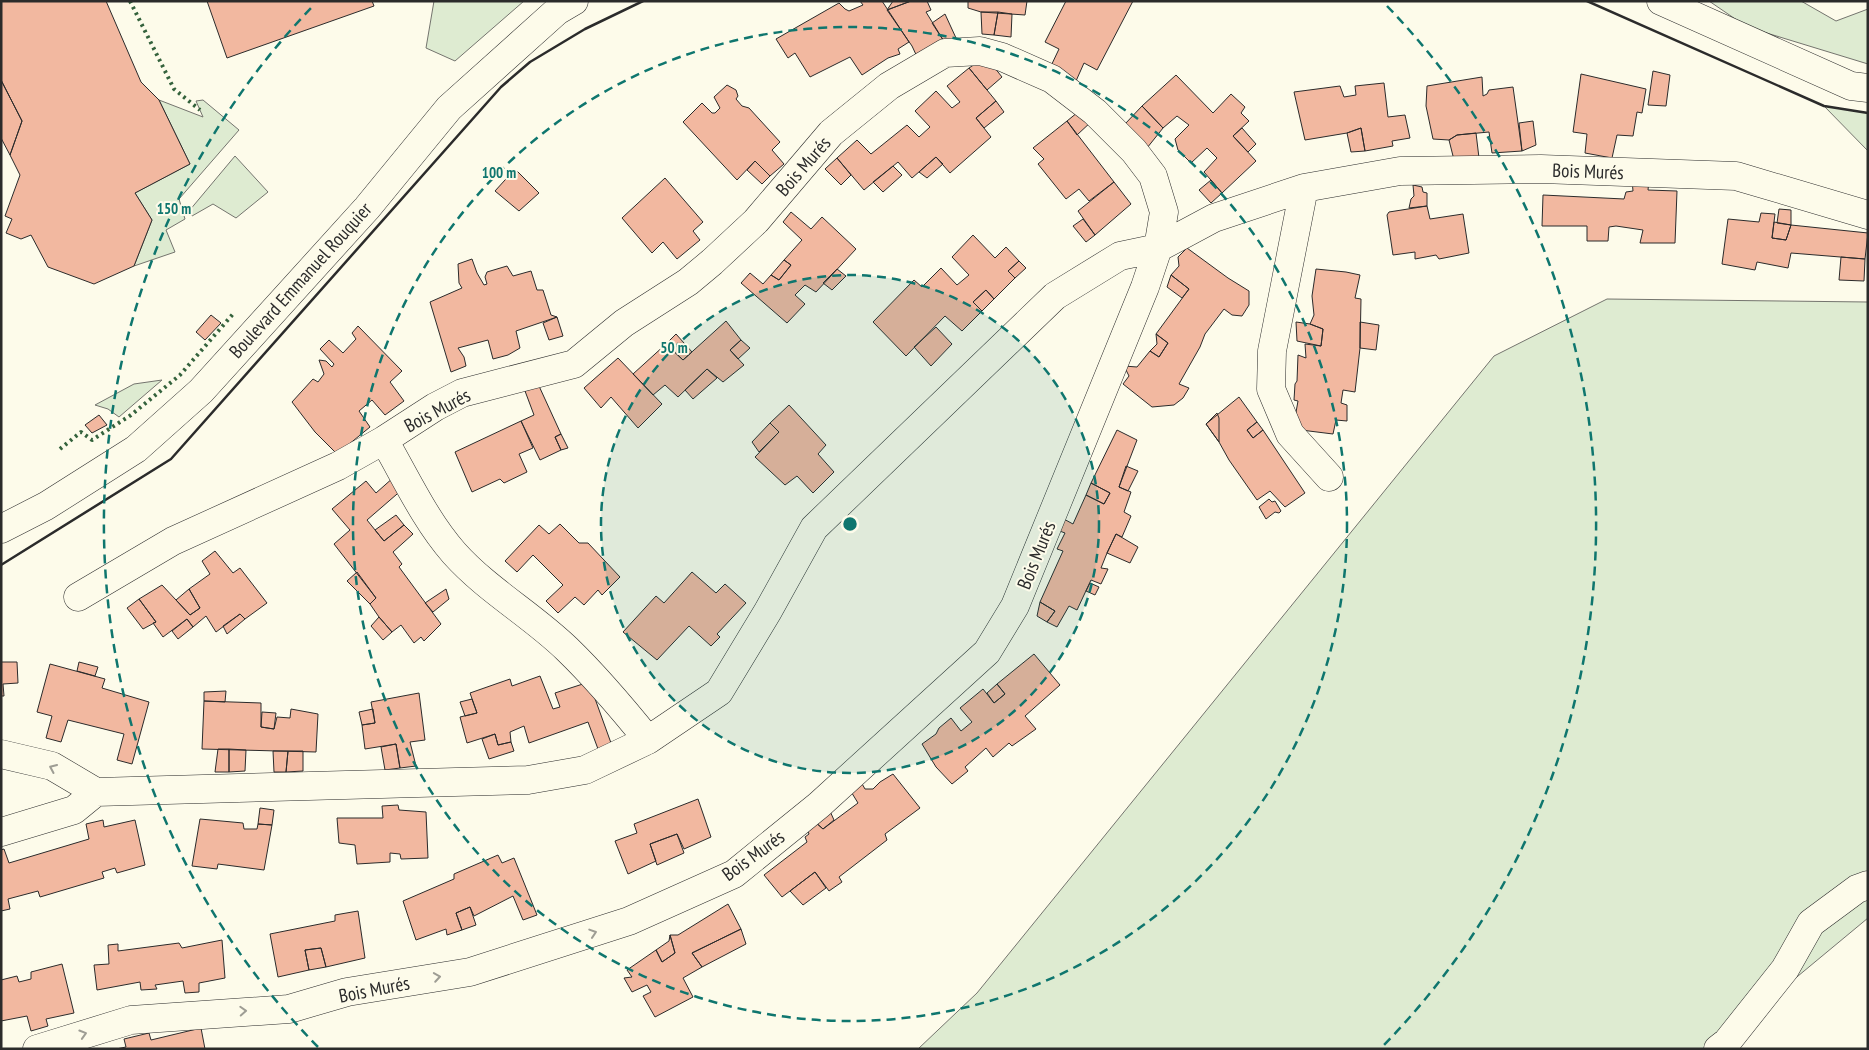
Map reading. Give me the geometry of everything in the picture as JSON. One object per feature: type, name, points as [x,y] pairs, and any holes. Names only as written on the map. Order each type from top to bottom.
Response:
[{"type":"street","name":"Boulevard Emmanuel Rouquier","points":[[1,528],[46,506],[136,449],[200,391],[367,208],[449,108],[557,11],[574,1]]},
{"type":"street","points":[[1662,1],[1850,86],[1868,88]]},
{"type":"street","name":"Bois Murés","points":[[37,1049],[131,1020],[290,1009],[347,992],[470,972],[628,921],[734,874],[819,805],[987,652],[1015,606],[1145,287],[1158,248],[1164,212],[1153,176],[1134,151],[1095,112],[1052,80],[1002,56],[980,51],[945,53],[889,86],[831,133],[756,221],[712,262],[688,282],[624,323],[574,364],[462,393],[435,407],[384,440],[338,466],[173,541],[78,597]]},
{"type":"street","name":"Bois Murés","points":[[96,792],[528,780],[586,770],[648,740],[719,692],[768,612],[814,528],[1055,296],[1120,256],[1158,248],[1214,218],[1304,188],[1400,171],[1542,169],[1736,176],[1868,214]]},
{"type":"street","points":[[1304,188],[1272,350],[1271,389],[1290,434],[1329,478]]},
{"type":"street","name":"Bois Murés","points":[[384,440],[434,526],[454,553],[480,578],[567,649],[621,706],[648,740]]},
{"type":"street","points":[[1,754],[52,766],[96,792],[74,810],[1,832]]},
{"type":"street","points":[[1718,1049],[1727,1042],[1785,969],[1811,923],[1856,889],[1868,885]]},
{"type":"green space","points":[[434,1],[524,1],[455,61],[426,48]]},
{"type":"green space","points":[[1709,1],[1801,1],[1836,21],[1868,9],[1868,64],[1747,27]]},
{"type":"green space","points":[[159,100],[203,117],[196,101],[203,100],[239,130],[179,199],[185,219],[166,230],[175,252],[134,266],[152,220],[135,193],[190,164]]},
{"type":"green space","points":[[1824,106],[1868,113],[1868,151]]},
{"type":"green space","points":[[235,156],[268,192],[236,218],[213,204],[192,216],[189,211]]},
{"type":"green space","points":[[1607,299],[1868,302],[1868,918],[1710,1049],[918,1049],[977,993],[1494,356]]},
{"type":"green space","points":[[162,380],[119,417],[108,409],[95,405],[134,384]]},
{"type":"building","points":[[1,1],[106,1],[141,82],[159,100],[190,164],[135,193],[152,220],[134,266],[94,284],[48,267],[31,235],[21,239],[6,233],[12,219],[5,216],[20,175],[10,155],[22,121],[1,80]]},
{"type":"building","points":[[207,1],[372,1],[374,6],[227,58]]},
{"type":"building","points":[[860,1],[882,1],[909,42],[898,49],[900,54],[888,58],[862,75],[850,57],[810,77],[795,53],[788,58],[776,39],[839,3],[849,11],[863,5]]},
{"type":"building","points":[[893,1],[911,1],[887,10]]},
{"type":"building","points":[[911,1],[927,1],[931,10],[926,12],[945,43],[919,61],[912,46],[887,10]]},
{"type":"building","points":[[968,1],[1027,1],[1025,15],[981,12],[968,8]]},
{"type":"building","points":[[1066,1],[1133,1],[1097,70],[1084,63],[1076,81],[1050,68],[1059,49],[1045,42]]},
{"type":"building","points":[[981,12],[998,12],[994,35],[982,34]]},
{"type":"building","points":[[998,12],[1012,14],[1011,37],[994,35]]},
{"type":"building","points":[[945,14],[956,38],[945,43],[932,23]]},
{"type":"building","points":[[986,57],[1002,77],[987,90],[969,68]]},
{"type":"building","points":[[969,68],[996,101],[976,118],[991,137],[950,173],[936,157],[912,178],[898,162],[864,190],[837,158],[857,140],[871,154],[907,125],[919,137],[930,127],[915,111],[936,91],[952,108],[960,102],[947,86]]},
{"type":"building","points":[[1653,71],[1670,75],[1666,106],[1648,105]]},
{"type":"building","points":[[1581,74],[1646,89],[1642,113],[1637,112],[1633,136],[1617,135],[1612,158],[1585,153],[1587,134],[1573,132]]},
{"type":"building","points":[[1176,75],[1213,113],[1231,94],[1245,107],[1241,113],[1249,121],[1233,136],[1256,161],[1222,193],[1204,172],[1217,158],[1207,148],[1191,163],[1178,150],[1175,139],[1189,125],[1177,116],[1163,128],[1142,106]]},
{"type":"building","points":[[1482,77],[1483,96],[1489,90],[1513,87],[1522,151],[1492,153],[1489,132],[1457,135],[1449,140],[1433,139],[1426,106],[1427,86]]},
{"type":"building","points":[[1,80],[22,121],[10,155],[1,138]]},
{"type":"building","points":[[1384,83],[1388,117],[1405,115],[1410,138],[1392,141],[1393,146],[1365,151],[1361,128],[1347,133],[1305,140],[1294,92],[1340,86],[1344,97],[1356,95],[1355,86]]},
{"type":"building","points":[[727,85],[736,90],[738,96],[736,99],[742,106],[749,108],[780,142],[772,150],[784,164],[770,176],[755,161],[737,180],[683,122],[702,103],[712,113],[715,113],[720,108],[714,97]]},
{"type":"building","points":[[996,101],[1004,112],[984,128],[976,118]]},
{"type":"building","points":[[1142,106],[1163,128],[1147,148],[1125,124]]},
{"type":"building","points":[[1083,108],[1092,121],[1077,135],[1067,121]]},
{"type":"building","points":[[1067,121],[1114,182],[1089,201],[1079,189],[1066,199],[1038,164],[1044,159],[1033,148]]},
{"type":"building","points":[[1533,121],[1536,145],[1522,151],[1519,123]]},
{"type":"building","points":[[1242,128],[1256,144],[1248,152],[1233,136]]},
{"type":"building","points":[[1361,128],[1365,151],[1351,152],[1347,133]]},
{"type":"building","points":[[1476,133],[1479,158],[1454,160],[1449,140],[1457,135]]},
{"type":"building","points":[[936,157],[943,164],[927,178],[919,172]]},
{"type":"building","points":[[837,158],[851,175],[841,185],[825,169]]},
{"type":"building","points":[[755,161],[770,176],[762,184],[747,170]]},
{"type":"building","points":[[893,166],[902,175],[883,192],[873,182]]},
{"type":"building","points":[[515,169],[539,193],[519,211],[495,191]]},
{"type":"building","points":[[665,178],[703,222],[693,231],[700,240],[677,259],[663,242],[652,253],[622,218]]},
{"type":"building","points":[[1211,180],[1222,193],[1211,203],[1199,190]]},
{"type":"building","points":[[1632,180],[1649,180],[1648,190],[1677,191],[1675,243],[1640,243],[1643,230],[1616,226],[1609,227],[1608,241],[1587,241],[1587,226],[1542,226],[1543,195],[1624,199],[1626,192],[1633,191]]},
{"type":"building","points":[[1114,182],[1131,204],[1095,235],[1078,211]]},
{"type":"building","points":[[1413,185],[1422,187],[1423,192],[1427,193],[1427,206],[1409,208],[1411,199],[1414,196]]},
{"type":"building","points":[[1427,206],[1430,219],[1463,214],[1469,253],[1439,259],[1436,255],[1415,259],[1415,252],[1393,255],[1387,215],[1389,212]]},
{"type":"building","points":[[1779,209],[1791,210],[1791,225],[1777,223]]},
{"type":"building","points":[[791,212],[811,229],[822,217],[856,249],[816,292],[805,285],[795,295],[805,304],[787,323],[741,283],[750,273],[763,284],[771,275],[779,280],[791,265],[784,260],[802,240],[783,222]]},
{"type":"building","points":[[1761,213],[1775,214],[1772,238],[1786,240],[1791,225],[1868,233],[1865,259],[1791,253],[1788,268],[1757,262],[1755,270],[1722,264],[1728,219],[1759,222]]},
{"type":"building","points":[[1083,219],[1095,235],[1086,242],[1073,226]]},
{"type":"building","points":[[1774,222],[1791,225],[1786,240],[1772,238]]},
{"type":"building","points":[[973,235],[995,258],[1006,247],[1019,261],[1008,271],[1015,278],[994,299],[986,290],[973,302],[982,311],[962,331],[945,316],[906,356],[873,322],[914,280],[922,287],[941,268],[957,285],[969,275],[952,257]]},
{"type":"building","points":[[1187,248],[1249,291],[1249,305],[1242,316],[1232,315],[1224,309],[1205,334],[1200,347],[1179,384],[1189,388],[1183,398],[1174,405],[1152,407],[1123,384],[1129,376],[1124,366],[1137,367],[1150,351],[1159,357],[1168,343],[1156,334],[1189,289],[1171,275],[1179,266],[1178,257]]},
{"type":"building","points":[[1841,257],[1865,259],[1864,281],[1839,280]]},
{"type":"building","points":[[472,259],[484,285],[487,284],[485,277],[487,272],[507,266],[513,276],[531,271],[537,290],[543,290],[551,315],[557,317],[516,331],[520,348],[508,355],[493,359],[488,340],[458,348],[464,357],[466,366],[451,372],[430,302],[462,288],[459,283],[458,264]]},
{"type":"building","points":[[784,260],[791,265],[779,280],[771,275]]},
{"type":"building","points":[[1019,261],[1026,268],[1015,278],[1008,271]]},
{"type":"building","points":[[837,269],[846,276],[832,290],[823,283]]},
{"type":"building","points":[[1316,269],[1360,275],[1355,298],[1361,299],[1360,348],[1355,392],[1343,390],[1341,403],[1347,405],[1347,421],[1336,420],[1333,434],[1293,429],[1298,401],[1294,400],[1298,355],[1306,358],[1305,344],[1321,346],[1323,329],[1310,324],[1314,315],[1312,296]]},
{"type":"building","points":[[1171,275],[1189,289],[1182,298],[1167,287]]},
{"type":"building","points":[[986,290],[994,299],[982,311],[973,302]]},
{"type":"building","points":[[211,315],[221,323],[205,340],[196,332]]},
{"type":"building","points":[[557,317],[563,336],[549,340],[543,323]]},
{"type":"building","points":[[726,321],[741,340],[730,350],[744,365],[723,382],[707,369],[678,397],[665,385],[653,395],[633,374],[666,344],[683,360]]},
{"type":"building","points":[[1296,322],[1310,324],[1323,329],[1321,346],[1297,341]]},
{"type":"building","points":[[1360,322],[1379,325],[1376,350],[1360,348]]},
{"type":"building","points":[[358,326],[402,371],[390,382],[404,401],[385,415],[372,400],[359,411],[370,427],[337,454],[315,432],[292,402],[313,379],[318,382],[324,374],[319,360],[326,361],[332,367],[334,364],[320,349],[329,340],[343,353],[356,339],[352,333]]},
{"type":"building","points":[[936,327],[952,344],[931,366],[914,347]]},
{"type":"building","points":[[676,334],[692,352],[683,360],[666,344]]},
{"type":"building","points":[[1156,334],[1168,343],[1159,357],[1150,351],[1157,344]]},
{"type":"building","points":[[741,340],[750,348],[738,359],[730,350]]},
{"type":"building","points":[[618,358],[662,404],[638,428],[611,397],[601,408],[584,388]]},
{"type":"building","points":[[707,369],[717,378],[693,399],[685,390]]},
{"type":"building","points":[[539,386],[561,434],[555,437],[561,450],[540,460],[521,421],[534,415],[525,391]]},
{"type":"building","points":[[1239,397],[1257,422],[1247,430],[1253,438],[1263,430],[1305,493],[1285,507],[1270,491],[1257,500],[1206,424]]},
{"type":"building","points":[[789,405],[826,445],[818,454],[834,472],[813,493],[797,476],[785,485],[755,457],[779,432],[770,423]]},
{"type":"building","points":[[1217,413],[1219,418],[1219,442],[1206,424]]},
{"type":"building","points":[[99,415],[107,425],[92,433],[85,425]]},
{"type":"building","points":[[521,421],[533,448],[519,454],[527,472],[504,483],[500,479],[472,492],[455,452]]},
{"type":"building","points":[[1257,422],[1263,430],[1253,438],[1247,430]]},
{"type":"building","points":[[770,423],[779,432],[759,452],[752,442]]},
{"type":"building","points":[[1117,430],[1137,440],[1119,487],[1131,492],[1124,512],[1131,516],[1122,537],[1116,534],[1107,553],[1101,568],[1108,569],[1101,584],[1091,580],[1077,610],[1069,606],[1057,627],[1047,622],[1055,611],[1040,602],[1063,551],[1057,549],[1065,533],[1057,530],[1062,518],[1073,524],[1086,495],[1104,504],[1110,493],[1091,483]]},
{"type":"building","points":[[561,434],[568,448],[561,450],[555,437]]},
{"type":"building","points":[[1126,466],[1138,471],[1128,491],[1119,487]]},
{"type":"building","points":[[394,477],[404,488],[367,520],[384,541],[404,525],[413,534],[393,552],[402,564],[399,567],[441,624],[424,641],[421,637],[414,643],[401,625],[392,632],[379,617],[370,604],[376,598],[334,544],[350,530],[332,509],[366,481],[376,493]]},
{"type":"building","points":[[1091,483],[1110,493],[1104,504],[1086,495]]},
{"type":"building","points":[[1269,499],[1272,502],[1275,501],[1281,511],[1279,513],[1275,512],[1266,519],[1259,507]]},
{"type":"building","points":[[396,515],[404,525],[384,541],[375,530]]},
{"type":"building","points":[[560,524],[579,543],[588,543],[620,577],[602,595],[598,590],[584,605],[575,597],[558,613],[546,601],[563,585],[533,555],[517,572],[505,561],[539,525],[549,534]]},
{"type":"building","points":[[1116,534],[1138,547],[1130,563],[1107,553]]},
{"type":"building","points":[[215,551],[233,573],[240,568],[267,603],[245,619],[240,614],[216,632],[206,616],[193,627],[187,619],[163,637],[153,623],[156,622],[139,599],[162,585],[190,615],[200,608],[189,589],[210,574],[202,561]]},
{"type":"building","points":[[357,572],[376,598],[370,604],[347,581]]},
{"type":"building","points":[[692,572],[716,593],[725,584],[746,603],[717,634],[720,637],[711,646],[689,626],[657,660],[623,632],[656,596],[664,603]]},
{"type":"building","points":[[1090,583],[1099,587],[1095,595],[1086,591]]},
{"type":"building","points":[[189,589],[200,608],[190,615],[176,600]]},
{"type":"building","points":[[446,589],[449,599],[433,612],[425,603]]},
{"type":"building","points":[[139,599],[156,622],[143,629],[127,608]]},
{"type":"building","points":[[1040,602],[1055,611],[1047,622],[1037,616]]},
{"type":"building","points":[[240,614],[245,619],[227,634],[223,626]]},
{"type":"building","points":[[379,617],[392,632],[383,640],[371,626]]},
{"type":"building","points":[[187,619],[193,627],[178,639],[172,631]]},
{"type":"building","points":[[1034,654],[1060,685],[1025,716],[1036,729],[1012,746],[1009,743],[993,757],[986,748],[965,767],[968,771],[952,784],[936,767],[922,744],[936,734],[939,728],[951,718],[961,731],[972,722],[960,708],[983,689],[994,703],[1005,694],[997,684]]},
{"type":"building","points":[[1,662],[17,662],[18,683],[3,684],[4,696],[1,696]]},
{"type":"building","points":[[79,662],[98,667],[95,676],[77,671]]},
{"type":"building","points":[[50,664],[105,679],[102,688],[149,702],[132,764],[117,760],[124,734],[68,720],[61,742],[46,738],[52,716],[37,712]]},
{"type":"building","points":[[540,676],[553,709],[560,707],[555,693],[589,682],[611,743],[598,749],[588,722],[529,743],[524,726],[510,732],[511,742],[498,745],[495,734],[467,743],[460,717],[477,713],[470,693],[510,679],[512,686]]},
{"type":"building","points":[[997,684],[1005,694],[994,703],[987,693]]},
{"type":"building","points":[[226,691],[225,702],[204,701],[204,692]]},
{"type":"building","points":[[419,693],[425,740],[410,742],[416,766],[400,768],[396,744],[365,749],[362,725],[375,723],[371,702]]},
{"type":"building","points":[[472,699],[477,713],[465,716],[460,702]]},
{"type":"building","points":[[204,701],[261,703],[261,727],[274,729],[277,717],[290,718],[291,709],[318,714],[316,752],[202,749]]},
{"type":"building","points":[[373,709],[375,723],[362,725],[359,712]]},
{"type":"building","points":[[262,712],[276,713],[274,729],[261,727]]},
{"type":"building","points":[[495,734],[498,745],[511,742],[514,751],[489,759],[482,739]]},
{"type":"building","points":[[396,744],[400,768],[385,770],[381,747]]},
{"type":"building","points":[[218,749],[229,749],[229,772],[215,772]]},
{"type":"building","points":[[229,749],[246,750],[245,771],[229,772]]},
{"type":"building","points":[[273,751],[288,751],[286,772],[274,772]]},
{"type":"building","points":[[288,751],[303,751],[303,771],[286,772]]},
{"type":"building","points":[[893,774],[920,808],[885,834],[887,840],[839,877],[842,882],[829,891],[815,872],[782,897],[764,875],[807,842],[805,837],[809,834],[807,829],[814,821],[823,829],[858,803],[850,790],[861,782],[865,789],[873,789]]},
{"type":"building","points":[[698,799],[711,837],[684,849],[677,834],[650,844],[656,861],[628,874],[615,841],[637,833],[634,824]]},
{"type":"building","points":[[398,805],[399,810],[426,812],[428,858],[401,859],[400,854],[390,853],[390,862],[357,864],[355,845],[339,843],[337,818],[383,818],[382,806]]},
{"type":"building","points":[[260,808],[274,810],[272,825],[258,824]]},
{"type":"building","points":[[829,809],[834,820],[823,829],[814,821]]},
{"type":"building","points":[[200,819],[243,823],[244,829],[257,829],[258,824],[272,825],[264,870],[218,864],[217,869],[192,866]]},
{"type":"building","points":[[103,820],[104,827],[135,820],[145,865],[117,873],[115,868],[102,872],[104,878],[40,897],[38,891],[8,899],[10,909],[1,911],[1,850],[4,849],[9,863],[89,839],[86,824]]},
{"type":"building","points":[[677,834],[684,853],[657,865],[650,844]]},
{"type":"building","points":[[498,855],[502,863],[514,858],[537,915],[523,920],[513,896],[474,916],[470,907],[456,913],[462,930],[447,935],[446,929],[416,940],[403,901],[454,879],[454,874]]},
{"type":"building","points":[[815,872],[826,888],[803,905],[790,891]]},
{"type":"building","points":[[728,904],[741,929],[692,953],[702,967],[683,978],[693,997],[655,1017],[643,996],[651,992],[647,985],[632,992],[624,978],[632,977],[627,970],[656,950],[662,962],[675,953],[670,935],[678,935]]},
{"type":"building","points":[[470,907],[476,925],[462,930],[456,913]]},
{"type":"building","points":[[358,911],[365,958],[326,967],[321,948],[305,950],[309,970],[278,977],[270,934],[335,921],[335,915]]},
{"type":"building","points":[[741,929],[746,944],[702,967],[692,953]]},
{"type":"building","points":[[670,935],[675,953],[662,962],[656,950],[669,941]]},
{"type":"building","points":[[222,940],[225,978],[199,983],[199,992],[185,993],[183,981],[155,985],[157,989],[141,990],[140,982],[97,990],[94,965],[109,964],[108,945],[118,944],[118,951],[179,943],[182,948]]},
{"type":"building","points":[[321,948],[326,967],[309,970],[305,950]]},
{"type":"building","points":[[62,964],[74,1013],[46,1019],[48,1026],[31,1031],[27,1016],[1,1021],[1,980],[17,976],[19,982],[31,979],[31,972]]},
{"type":"building","points":[[201,1028],[205,1049],[116,1049],[126,1047],[124,1039],[149,1033],[151,1040]]},
{"type":"hedge","points":[[130,1],[174,89],[200,110]]},
{"type":"hedge","points":[[60,449],[81,432],[92,440],[131,415],[180,375],[233,314]]},
{"type":"wall","points":[[1,565],[171,459],[501,87],[530,62],[585,29],[643,1]]},
{"type":"wall","points":[[1587,1],[1824,106],[1868,113]]}]
